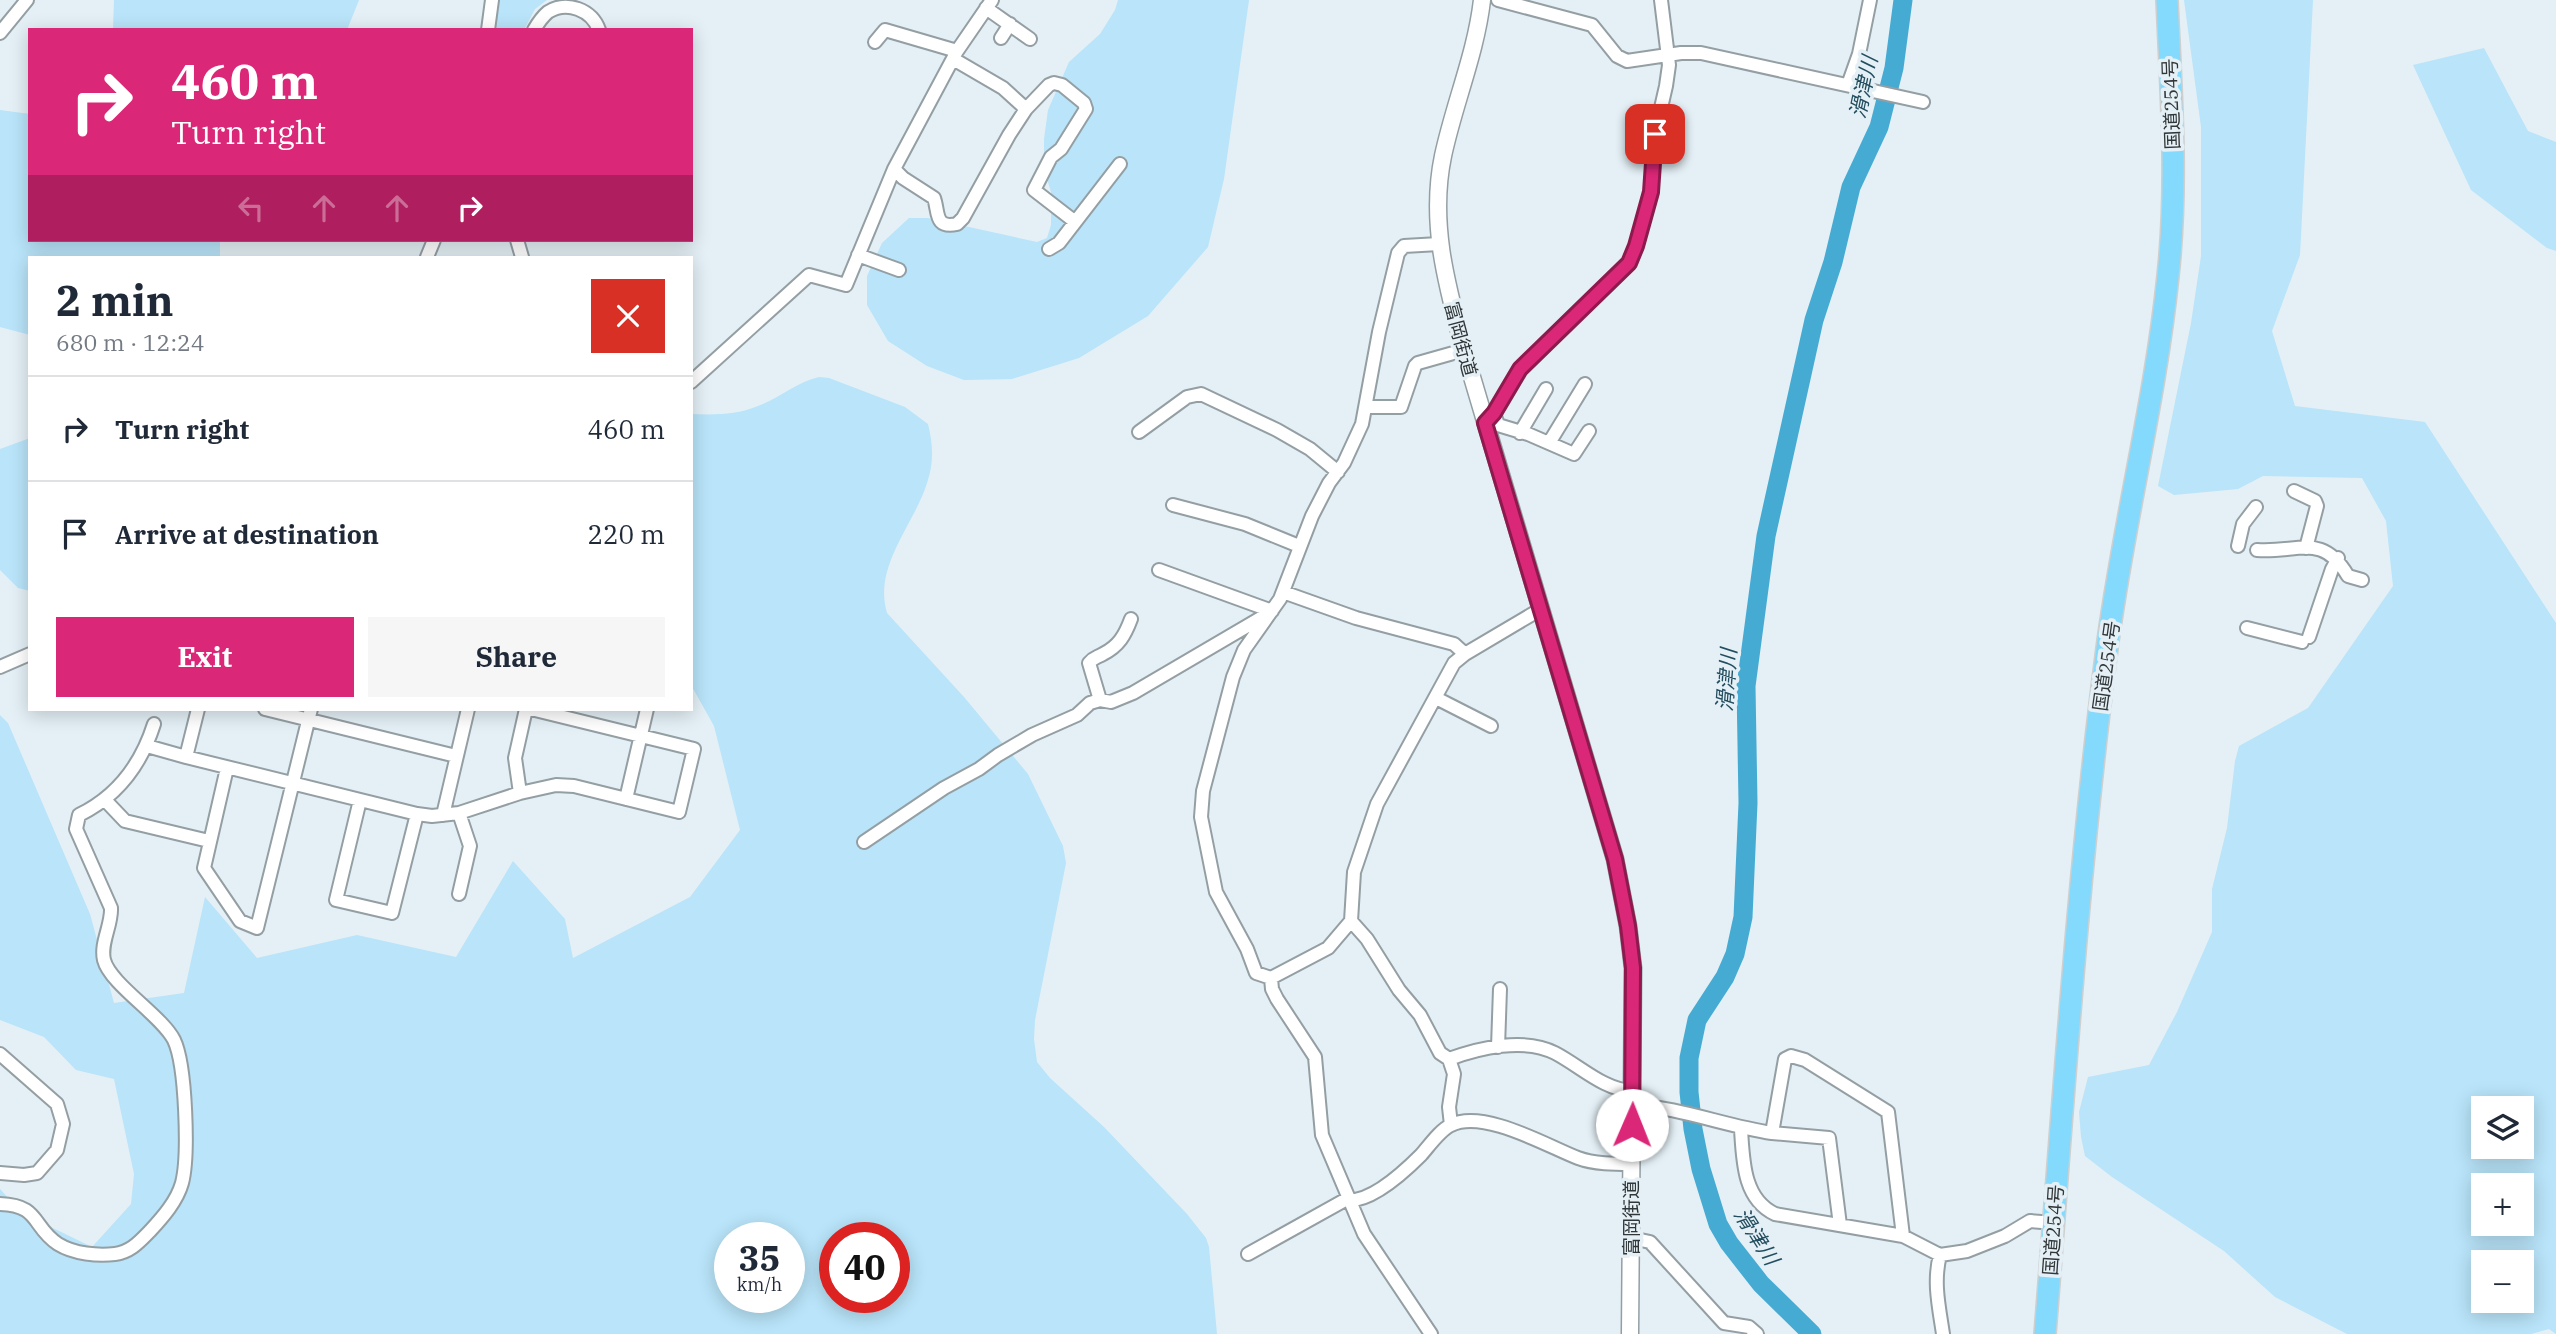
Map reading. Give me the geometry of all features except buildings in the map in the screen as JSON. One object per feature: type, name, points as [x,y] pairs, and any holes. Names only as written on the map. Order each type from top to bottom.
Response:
[{"type":"highway","name":"国道254号","points":[[2045,1334],[2091,777],[2107,651],[2158,349],[2172,234],[2173,139],[2167,0]]},
{"type":"street","points":[[0,33],[27,0]]},
{"type":"street","points":[[488,28],[492,0]]},
{"type":"street","name":"富岡街道","points":[[1482,0],[1443,158],[1437,196],[1439,244],[1464,351],[1489,418],[1623,893],[1633,968],[1630,1334]]},
{"type":"street","points":[[1498,0],[1592,25],[1622,60],[1635,61],[1701,53],[1922,101]]},
{"type":"street","points":[[1589,431],[1574,453],[1498,425],[1489,418],[1520,369],[1629,263],[1636,246],[1651,192],[1655,134],[1666,86],[1668,55],[1661,0]]},
{"type":"street","points":[[1850,86],[1870,0]]},
{"type":"street","points":[[693,380],[809,275],[846,285],[894,169],[956,55],[989,4],[1030,39]]},
{"type":"street","points":[[536,28],[550,11],[569,6],[590,15],[598,28]]},
{"type":"street","points":[[1001,38],[1010,24]]},
{"type":"street","points":[[874,42],[885,30],[956,55],[1003,88],[1026,109]]},
{"type":"street","points":[[894,169],[934,198],[937,216],[941,222],[946,225],[957,224],[1026,109],[1049,85],[1062,85],[1084,103],[1086,109],[1061,149],[1052,157],[1034,190],[1074,221]]},
{"type":"street","points":[[1049,249],[1059,243],[1120,164]]},
{"type":"street","points":[[1439,244],[1404,246],[1398,253],[1376,344],[1362,425],[1338,471],[1319,499],[1298,546],[1283,593],[1244,650],[1214,742],[1201,802],[1205,838],[1220,902],[1238,931],[1256,973],[1270,978],[1328,947],[1351,921],[1354,872],[1377,804],[1454,663],[1541,609]]},
{"type":"street","points":[[858,256],[899,270]]},
{"type":"street","points":[[1367,407],[1401,407],[1415,366],[1464,351]]},
{"type":"street","points":[[1549,443],[1585,384]]},
{"type":"street","points":[[1520,433],[1546,389]]},
{"type":"street","points":[[1139,432],[1187,397],[1201,394],[1277,430],[1310,449],[1338,471]]},
{"type":"street","points":[[2294,491],[2315,502],[2317,506],[2306,548]]},
{"type":"street","points":[[1173,505],[1245,524],[1298,546]]},
{"type":"street","points":[[2238,546],[2243,524],[2256,507]]},
{"type":"street","points":[[2257,550],[2306,548],[2329,552],[2338,558],[2348,576],[2362,580]]},
{"type":"street","points":[[2247,628],[2305,640],[2338,558]]},
{"type":"street","points":[[1159,570],[1272,611]]},
{"type":"street","points":[[1283,593],[1356,618],[1454,643],[1465,654]]},
{"type":"street","points":[[864,842],[944,788],[979,769],[998,754],[1077,715],[1090,703],[1100,700],[1111,702],[1133,693],[1272,611]]},
{"type":"street","points":[[1100,700],[1089,663],[1094,657],[1123,640],[1131,619]]},
{"type":"street","points":[[0,667],[28,655]]},
{"type":"street","points":[[1436,698],[1491,726]]},
{"type":"street","points":[[186,757],[198,711]]},
{"type":"street","points":[[283,711],[310,714],[456,756]]},
{"type":"street","points":[[443,815],[467,711]]},
{"type":"street","points":[[520,793],[515,758],[528,711]]},
{"type":"street","points":[[147,747],[417,814],[459,813],[520,793],[565,785],[679,812],[694,749],[538,711]]},
{"type":"street","points":[[626,799],[647,711]]},
{"type":"street","points":[[227,768],[204,865],[207,874],[240,922],[257,928],[310,714]]},
{"type":"street","points":[[0,1204],[24,1208],[59,1244],[78,1252],[116,1254],[136,1245],[153,1227],[177,1196],[182,1183],[185,1167],[185,1108],[179,1053],[169,1032],[140,1004],[106,964],[104,952],[111,922],[111,908],[76,829],[79,816],[105,800],[126,779],[147,747],[154,724]]},
{"type":"street","points":[[105,800],[125,821],[209,841]]},
{"type":"street","points":[[360,800],[336,901],[392,913],[417,814]]},
{"type":"street","points":[[459,813],[470,846],[459,894]]},
{"type":"street","points":[[1351,921],[1367,939],[1399,990],[1420,1015],[1440,1053],[1449,1059],[1454,1074],[1449,1107],[1451,1125]]},
{"type":"street","points":[[1270,978],[1277,999],[1315,1058],[1322,1135],[1364,1234],[1431,1334]]},
{"type":"street","points":[[1498,1047],[1500,989]]},
{"type":"street","points":[[1449,1059],[1498,1047],[1525,1045],[1553,1051],[1598,1080],[1652,1106],[1738,1128],[1829,1138],[1840,1225]]},
{"type":"street","points":[[0,1054],[57,1104],[63,1124],[57,1150],[37,1172],[24,1175],[0,1173]]},
{"type":"street","points":[[1772,1133],[1782,1069],[1785,1059],[1791,1056],[1805,1060],[1888,1112],[1903,1236]]},
{"type":"street","points":[[1248,1254],[1345,1200],[1370,1196],[1401,1173],[1451,1125],[1468,1122],[1511,1128],[1581,1159],[1631,1164]]},
{"type":"street","points":[[1738,1128],[1749,1186],[1765,1209],[1785,1216],[1903,1236],[1940,1255],[1967,1251],[2005,1236],[2030,1221],[2054,1223]]},
{"type":"street","points":[[1631,1238],[1650,1242],[1724,1323],[1749,1327],[1757,1334]]},
{"type":"street","points":[[1940,1255],[1936,1287],[1943,1334]]},
{"type":"shaded area","points":[[114,0],[359,0],[348,28],[113,28]]},
{"type":"shaded area","points":[[497,0],[547,0],[535,9],[525,28],[494,28]]},
{"type":"shaded area","points":[[1118,0],[1249,0],[1224,179],[1208,247],[1148,316],[1079,358],[1012,379],[964,380],[927,366],[888,341],[867,305],[867,276],[882,243],[909,218],[928,218],[1037,242],[1047,238],[1051,225],[1051,192],[1044,169],[1048,110],[1069,62],[1100,34]]},
{"type":"shaded area","points":[[2184,0],[2313,0],[2300,255],[2272,331],[2295,406],[2425,422],[2556,623],[2556,1334],[2549,1329],[2531,1334],[2347,1334],[2275,1297],[2224,1251],[2112,1177],[2085,1156],[2079,1112],[2088,1077],[2149,1065],[2177,1012],[2212,932],[2212,889],[2227,828],[2239,746],[2308,708],[2393,586],[2386,521],[2362,478],[2263,476],[2238,489],[2174,495],[2158,486],[2191,323],[2201,256],[2201,127]]},
{"type":"shaded area","points":[[2484,48],[2528,131],[2556,142],[2556,251],[2547,248],[2471,190],[2413,65]]},
{"type":"shaded area","points":[[0,110],[28,114],[28,242],[220,242],[220,256],[28,256],[28,334],[0,327]]},
{"type":"shaded area","points":[[829,378],[905,407],[928,424],[931,468],[921,499],[890,562],[884,596],[887,613],[964,697],[1028,774],[1063,846],[1066,863],[1035,1020],[1037,1062],[1050,1078],[1104,1127],[1187,1214],[1206,1238],[1217,1334],[0,1334],[0,1189],[22,1213],[92,1247],[131,1204],[134,1174],[114,1079],[76,1070],[44,1037],[0,1020],[0,715],[8,723],[90,914],[114,1003],[184,993],[205,897],[257,958],[357,935],[456,957],[513,861],[565,919],[573,958],[690,897],[740,830],[714,726],[693,689],[693,414],[725,414],[766,403],[811,379]]},
{"type":"shaded area","points":[[28,439],[28,590],[18,588],[0,570],[0,449]]},
{"type":"waterway","name":"滑津川","points":[[1812,1334],[1761,1284],[1729,1243],[1718,1224],[1701,1169],[1693,1129],[1689,1058],[1697,1020],[1725,977],[1735,954],[1743,917],[1748,803],[1746,686],[1766,536],[1814,320],[1833,262],[1851,187],[1879,127],[1894,68],[1903,0]]},
{"type":"route","points":[[1632,1125],[1633,968],[1623,893],[1485,423],[1494,413],[1520,369],[1629,263],[1651,192],[1655,134]]}]
